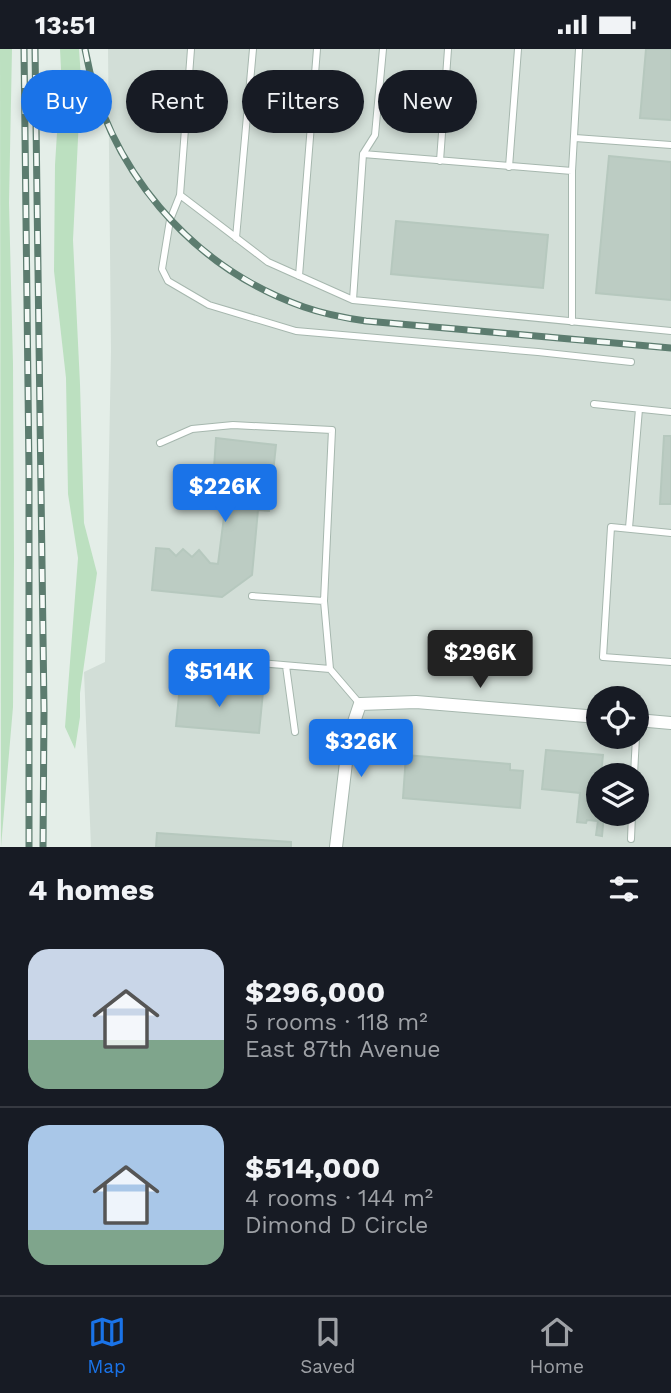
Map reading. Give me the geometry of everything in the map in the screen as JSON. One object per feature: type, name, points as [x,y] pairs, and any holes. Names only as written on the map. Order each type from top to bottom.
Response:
[{"type":"street","points":[[336,847],[349,737],[360,704],[416,702],[586,716]]},
{"type":"street","points":[[649,721],[671,723]]},
{"type":"lane","points":[[191,49],[180,195],[170,220],[162,269],[168,281],[209,305],[296,331],[631,362]]},
{"type":"lane","points":[[236,238],[253,49]]},
{"type":"lane","points":[[299,276],[317,49]]},
{"type":"lane","points":[[353,300],[363,153],[375,135],[383,49]]},
{"type":"lane","points":[[440,161],[448,49]]},
{"type":"lane","points":[[509,167],[518,49]]},
{"type":"lane","points":[[572,323],[572,171],[579,49]]},
{"type":"lane","points":[[575,138],[671,145]]},
{"type":"lane","points":[[363,153],[572,171]]},
{"type":"lane","points":[[180,195],[268,262],[353,300],[671,331]]},
{"type":"lane","points":[[594,404],[671,412]]},
{"type":"lane","points":[[629,528],[639,409]]},
{"type":"lane","points":[[160,443],[192,429],[233,425],[332,430],[324,601],[330,669],[360,704]]},
{"type":"lane","points":[[671,533],[611,527],[603,657],[671,662]]},
{"type":"lane","points":[[252,596],[324,601]]},
{"type":"lane","points":[[211,659],[330,669]]},
{"type":"lane","points":[[285,666],[295,732]]},
{"type":"lane","points":[[631,839],[632,826]]},
{"type":"shaded area","points":[[108,49],[671,49],[671,847],[91,847],[84,672],[105,662],[111,352],[109,133],[112,133],[112,70],[108,70]]},
{"type":"green space","points":[[0,49],[12,49],[9,203],[14,558],[13,707],[1,847]]},
{"type":"green space","points":[[60,49],[79,49],[80,70],[61,69]]},
{"type":"green space","points":[[57,133],[78,133],[73,240],[84,523],[97,573],[75,749],[65,727],[78,558],[68,494],[66,378],[54,271]]},
{"type":"building","points":[[646,49],[671,49],[671,120],[640,118]]},
{"type":"building","points":[[609,156],[671,162],[671,300],[596,293]]},
{"type":"building","points":[[396,221],[548,235],[543,288],[391,274]]},
{"type":"building","points":[[664,436],[671,436],[671,504],[660,504]]},
{"type":"building","points":[[216,438],[276,445],[269,511],[258,510],[252,575],[222,597],[152,590],[156,548],[169,549],[176,556],[183,549],[192,557],[199,550],[210,563],[218,564],[226,501],[212,499]]},
{"type":"building","points":[[180,685],[263,692],[259,733],[176,726]]},
{"type":"building","points":[[546,750],[603,755],[602,763],[586,763],[586,823],[577,822],[580,793],[542,789]]},
{"type":"building","points":[[406,755],[510,764],[510,770],[523,771],[520,808],[403,798]]},
{"type":"building","points":[[597,826],[603,826],[602,836],[596,835]]},
{"type":"building","points":[[157,833],[291,842],[291,847],[156,847]]},
{"type":"railway","points":[[24,49],[29,471],[29,847]]},
{"type":"railway","points":[[35,49],[44,710],[43,847]]},
{"type":"railway","points":[[85,49],[96,92],[112,133],[133,172],[160,207],[190,239],[225,266],[263,289],[304,307],[366,321],[671,348]]}]
